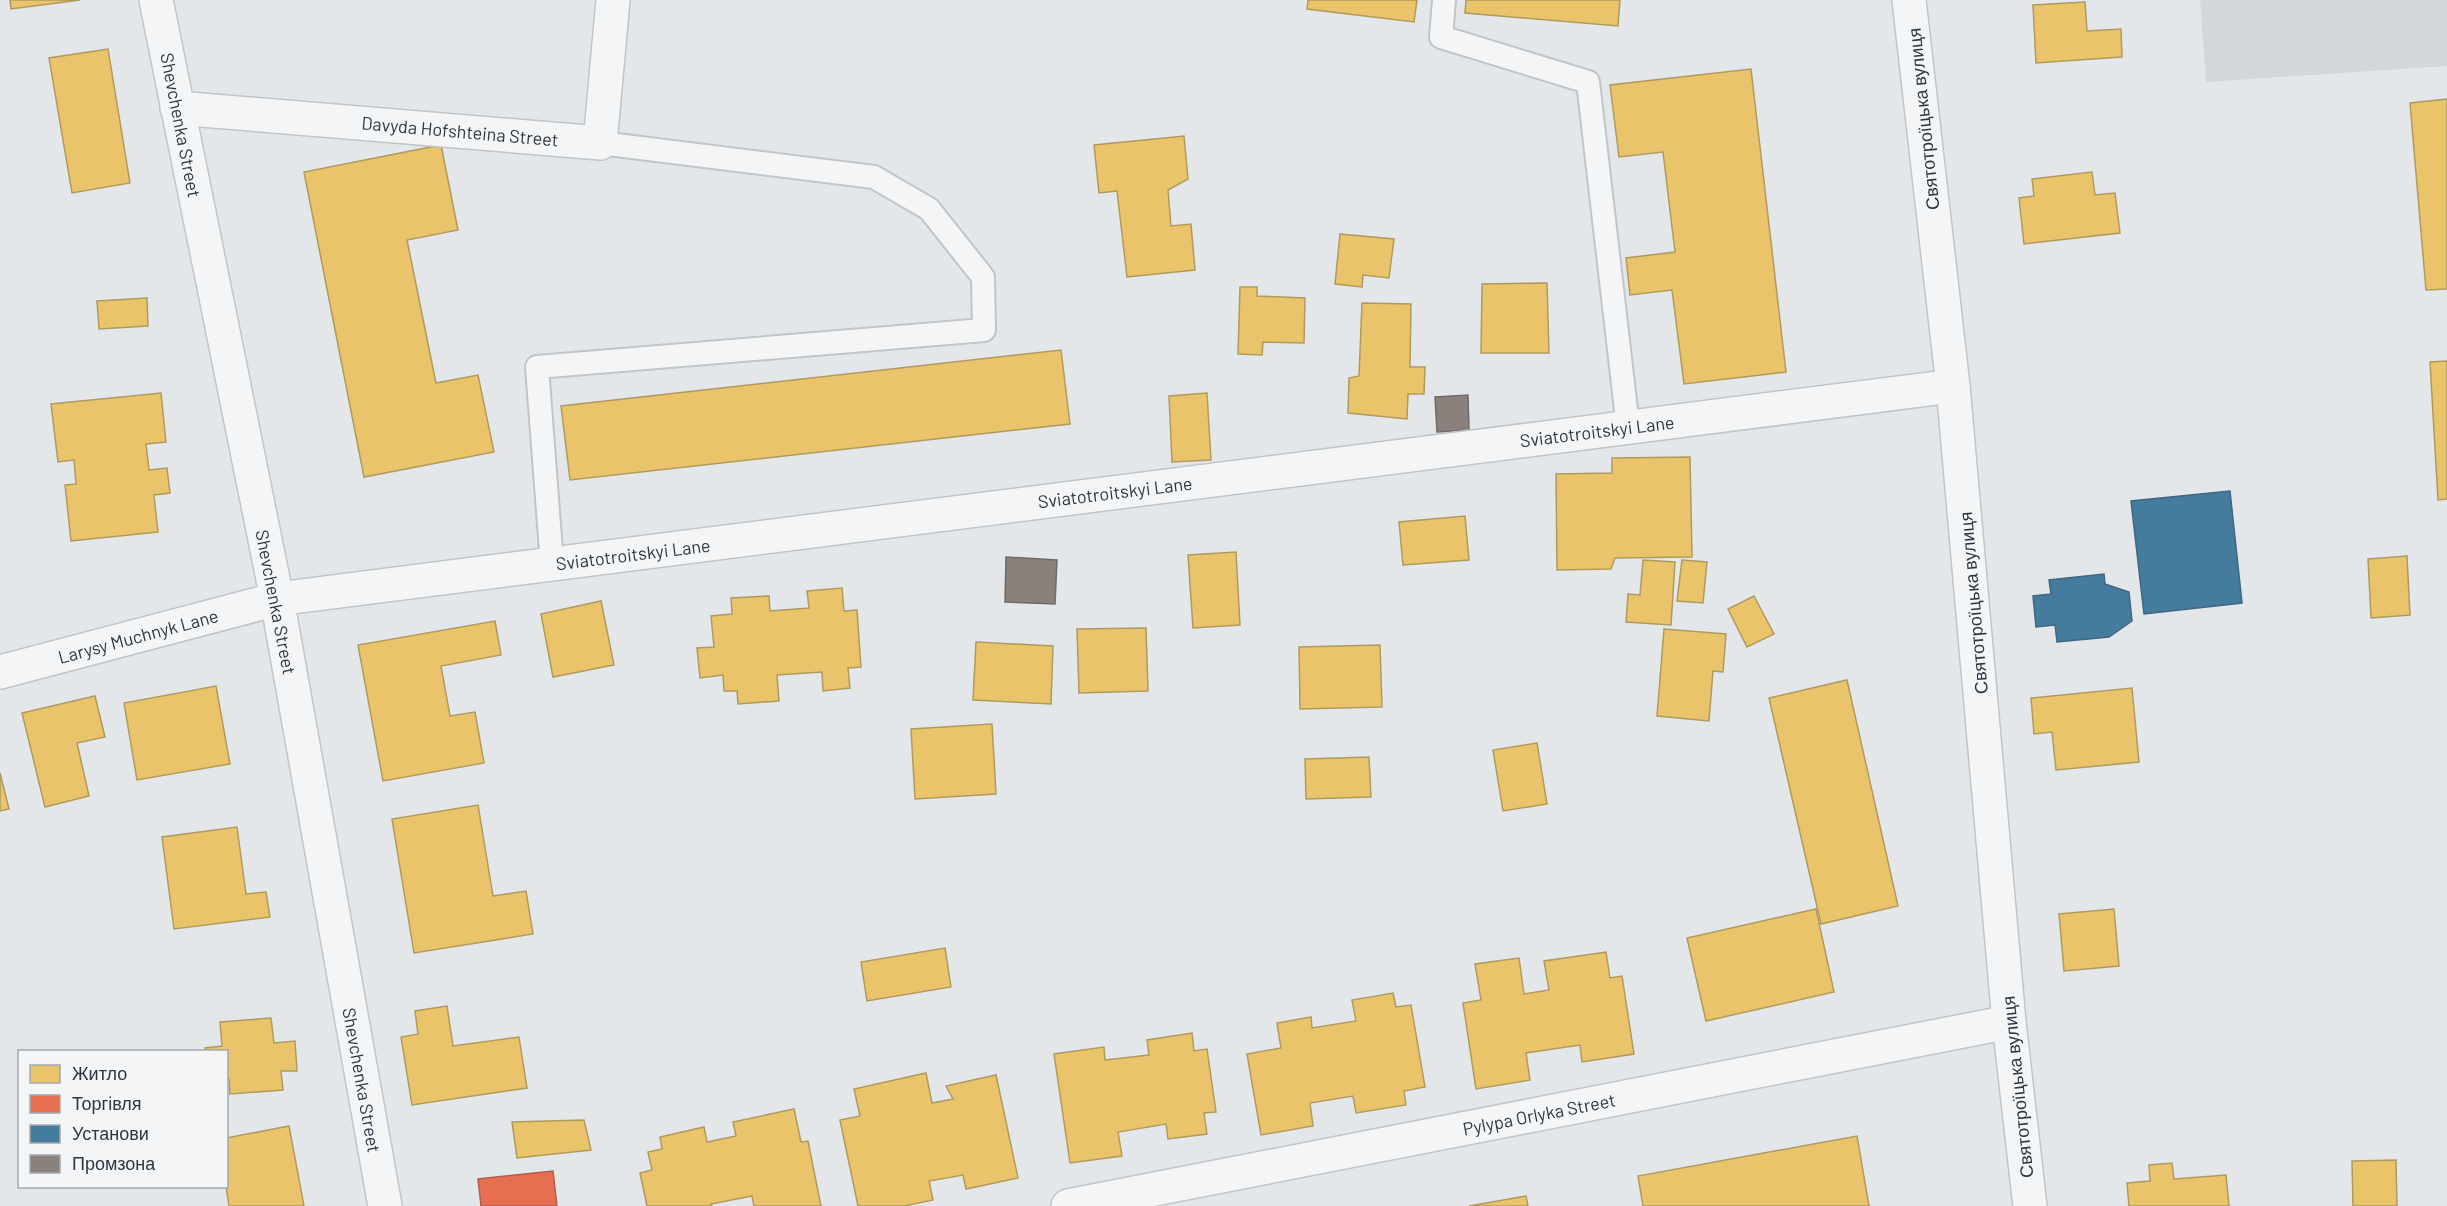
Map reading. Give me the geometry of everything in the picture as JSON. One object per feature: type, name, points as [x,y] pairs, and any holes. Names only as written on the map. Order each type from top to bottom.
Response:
[{"type":"street","name":"Shevchenka Street","points":[[156,0],[277,599],[385,1206]]},
{"type":"street","points":[[600,143],[613,0]]},
{"type":"street","name":"Святотроїцька вулиця","points":[[1910,0],[1953,386],[2010,1022],[2030,1206]]},
{"type":"street","name":"Davyda Hofshteina Street","points":[[177,108],[600,143]]},
{"type":"street","name":"Sviatotroitskyi Lane","points":[[277,599],[1953,386]]},
{"type":"street","name":"Larysy Muchnyk Lane","points":[[0,672],[277,599]]},
{"type":"street","name":"Pylypa Orlyka Street","points":[[1068,1206],[2010,1022]]},
{"type":"lane","points":[[1444,0],[1441,37],[1588,82],[1628,427]]},
{"type":"lane","points":[[552,564],[537,367],[984,330],[983,277],[928,209],[874,177],[600,143]]},
{"type":"shaded area","points":[[2200,0],[2447,0],[2447,66],[2206,82]]},
{"type":"building: Житло","points":[[10,0],[80,0],[11,9]]},
{"type":"building: Житло","points":[[1308,0],[1417,0],[1414,22],[1307,9]]},
{"type":"building: Житло","points":[[1466,0],[1620,0],[1618,26],[1465,13]]},
{"type":"building: Житло","points":[[2085,2],[2087,31],[2121,29],[2122,57],[2036,63],[2033,5]]},
{"type":"building: Житло","points":[[108,49],[130,183],[72,193],[49,58]]},
{"type":"building: Житло","points":[[1751,69],[1786,372],[1684,384],[1672,290],[1630,295],[1626,258],[1675,252],[1663,152],[1619,157],[1610,85]]},
{"type":"building: Житло","points":[[2447,99],[2447,289],[2426,290],[2410,103]]},
{"type":"building: Житло","points":[[1184,136],[1188,179],[1168,190],[1171,226],[1191,224],[1195,270],[1127,277],[1117,191],[1099,193],[1094,145]]},
{"type":"building: Житло","points":[[441,145],[458,230],[407,240],[436,383],[478,375],[494,452],[364,477],[304,172]]},
{"type":"building: Житло","points":[[2092,172],[2095,195],[2115,193],[2120,233],[2024,244],[2019,198],[2034,196],[2032,179]]},
{"type":"building: Житло","points":[[1340,234],[1394,239],[1389,278],[1363,275],[1362,287],[1335,284]]},
{"type":"building: Житло","points":[[1547,283],[1549,353],[1481,353],[1482,284]]},
{"type":"building: Житло","points":[[1240,287],[1257,287],[1257,296],[1305,298],[1304,343],[1263,342],[1262,355],[1238,354]]},
{"type":"building: Житло","points":[[147,298],[148,326],[99,329],[97,301]]},
{"type":"building: Житло","points":[[1362,303],[1411,304],[1410,367],[1425,367],[1424,394],[1408,394],[1407,419],[1348,413],[1349,378],[1359,376]]},
{"type":"building: Житло","points":[[1061,350],[1070,424],[570,480],[561,406]]},
{"type":"building: Житло","points":[[2447,361],[2447,499],[2438,500],[2430,362]]},
{"type":"building: Житло","points":[[161,393],[166,442],[146,444],[149,470],[167,468],[170,493],[154,495],[158,532],[71,541],[65,485],[76,484],[74,460],[58,462],[51,404]]},
{"type":"building: Житло","points":[[1207,393],[1211,460],[1172,462],[1169,396]]},
{"type":"building: Житло","points":[[1690,457],[1692,557],[1615,558],[1611,569],[1557,570],[1556,474],[1612,473],[1612,458]]},
{"type":"building: Житло","points":[[1465,516],[1469,560],[1403,565],[1399,522]]},
{"type":"building: Житло","points":[[1236,552],[1240,625],[1193,628],[1188,555]]},
{"type":"building: Житло","points":[[2407,556],[2410,615],[2371,618],[2368,559]]},
{"type":"building: Житло","points":[[1643,560],[1675,562],[1671,625],[1626,622],[1628,594],[1640,595]]},
{"type":"building: Житло","points":[[1682,560],[1707,562],[1703,603],[1677,601]]},
{"type":"building: Житло","points":[[842,588],[844,611],[857,610],[861,667],[848,668],[850,688],[823,691],[822,672],[777,675],[779,701],[738,704],[737,691],[724,691],[723,675],[700,678],[697,648],[714,647],[711,616],[732,614],[731,598],[769,596],[770,611],[809,608],[807,591]]},
{"type":"building: Житло","points":[[1754,596],[1774,634],[1747,647],[1728,609]]},
{"type":"building: Житло","points":[[601,601],[614,665],[553,677],[541,614]]},
{"type":"building: Житло","points":[[495,621],[501,655],[441,666],[450,716],[475,712],[484,763],[383,781],[358,645]]},
{"type":"building: Житло","points":[[1146,628],[1148,691],[1079,693],[1077,629]]},
{"type":"building: Житло","points":[[1664,629],[1726,634],[1723,672],[1713,671],[1709,721],[1657,716]]},
{"type":"building: Житло","points":[[976,642],[1053,646],[1051,704],[973,700]]},
{"type":"building: Житло","points":[[1380,645],[1382,707],[1300,709],[1299,647]]},
{"type":"building: Житло","points":[[1847,680],[1898,906],[1821,924],[1769,698]]},
{"type":"building: Житло","points":[[216,686],[230,764],[137,780],[124,703]]},
{"type":"building: Житло","points":[[2132,688],[2139,762],[2056,770],[2052,732],[2034,734],[2031,698]]},
{"type":"building: Житло","points":[[95,696],[105,737],[77,743],[89,796],[45,807],[22,713]]},
{"type":"building: Житло","points":[[992,724],[996,794],[915,799],[911,729]]},
{"type":"building: Житло","points":[[1537,743],[1547,804],[1503,811],[1493,750]]},
{"type":"building: Житло","points":[[1369,757],[1371,797],[1306,799],[1305,759]]},
{"type":"building: Житло","points":[[0,773],[9,809],[0,811]]},
{"type":"building: Житло","points":[[478,805],[493,896],[526,891],[533,934],[414,953],[392,819]]},
{"type":"building: Житло","points":[[237,827],[246,894],[266,892],[270,917],[174,929],[162,837]]},
{"type":"building: Житло","points":[[1816,909],[1834,992],[1706,1021],[1687,938]]},
{"type":"building: Житло","points":[[2114,909],[2119,966],[2064,971],[2059,914]]},
{"type":"building: Житло","points":[[945,948],[951,987],[867,1001],[861,962]]},
{"type":"building: Житло","points":[[1606,952],[1610,978],[1622,976],[1634,1054],[1582,1062],[1580,1045],[1526,1053],[1530,1080],[1476,1089],[1463,1003],[1481,1000],[1475,964],[1519,958],[1524,994],[1549,990],[1544,961]]},
{"type":"building: Житло","points":[[1393,993],[1396,1007],[1411,1005],[1425,1087],[1404,1091],[1406,1105],[1356,1113],[1353,1096],[1310,1103],[1313,1126],[1261,1135],[1247,1054],[1281,1048],[1277,1023],[1311,1017],[1312,1028],[1356,1021],[1352,1000]]},
{"type":"building: Житло","points":[[447,1006],[453,1046],[519,1037],[527,1088],[412,1105],[401,1037],[418,1034],[415,1011]]},
{"type":"building: Житло","points":[[271,1018],[274,1043],[295,1041],[297,1071],[281,1071],[283,1090],[230,1094],[228,1050],[205,1050],[205,1048],[222,1046],[220,1022]]},
{"type":"building: Житло","points":[[1192,1033],[1194,1051],[1207,1049],[1216,1112],[1204,1113],[1207,1134],[1168,1139],[1166,1124],[1118,1132],[1122,1156],[1070,1163],[1054,1054],[1104,1047],[1105,1060],[1149,1055],[1147,1040]]},
{"type":"building: Житло","points":[[926,1073],[932,1103],[953,1099],[946,1086],[996,1075],[1018,1178],[966,1189],[963,1175],[929,1181],[933,1200],[904,1206],[858,1206],[840,1120],[860,1116],[854,1089]]},
{"type":"building: Житло","points":[[794,1109],[801,1142],[808,1141],[821,1206],[754,1206],[752,1196],[711,1204],[712,1206],[647,1206],[640,1173],[652,1170],[648,1152],[662,1149],[660,1137],[704,1127],[707,1142],[736,1136],[733,1122]]},
{"type":"building: Житло","points":[[584,1120],[591,1150],[517,1158],[512,1122]]},
{"type":"building: Житло","points":[[289,1126],[304,1206],[229,1206],[226,1188],[228,1138]]},
{"type":"building: Житло","points":[[1857,1136],[1869,1206],[1643,1206],[1638,1176]]},
{"type":"building: Житло","points":[[2396,1160],[2397,1206],[2353,1206],[2352,1161]]},
{"type":"building: Житло","points":[[2172,1163],[2174,1179],[2226,1175],[2229,1206],[2129,1206],[2127,1183],[2150,1181],[2149,1165]]},
{"type":"building: Житло","points":[[1526,1196],[1528,1206],[1469,1206]]},
{"type":"building: Торгівля","points":[[553,1171],[557,1206],[481,1206],[478,1179]]},
{"type":"building: Установи","points":[[2230,491],[2242,603],[2144,614],[2131,501]]},
{"type":"building: Установи","points":[[2104,574],[2105,584],[2129,592],[2132,621],[2109,637],[2057,642],[2055,625],[2036,627],[2033,596],[2051,594],[2049,580]]},
{"type":"building: Промзона","points":[[1468,395],[1469,430],[1437,432],[1435,397]]},
{"type":"building: Промзона","points":[[1006,557],[1057,560],[1055,604],[1005,602]]}]
